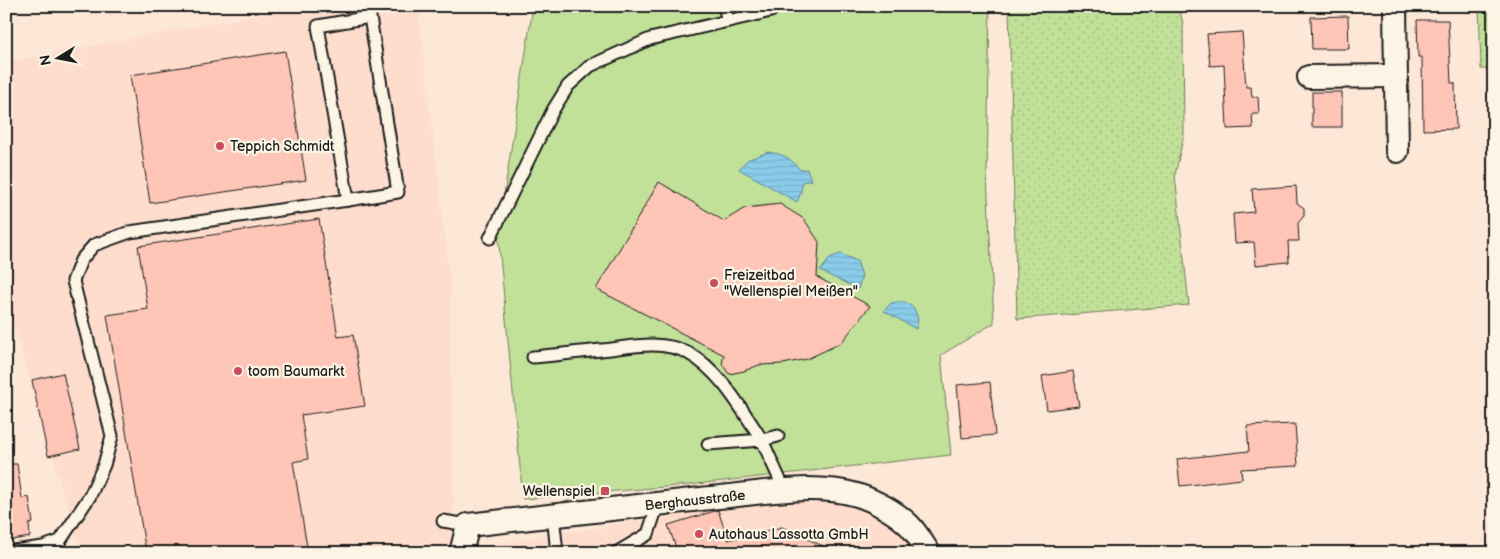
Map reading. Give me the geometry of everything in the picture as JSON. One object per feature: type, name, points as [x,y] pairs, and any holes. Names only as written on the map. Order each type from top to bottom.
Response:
[{"type":"street","points":[[1395,6],[1397,151]]},
{"type":"street","points":[[1308,77],[1396,76]]},
{"type":"street","name":"Berghausstraße","points":[[468,525],[785,491],[836,491],[858,495],[879,504],[909,525],[929,553]]},
{"type":"street","points":[[461,553],[468,525]]},
{"type":"lane","points":[[724,6],[728,21]]},
{"type":"lane","points":[[490,238],[553,110],[568,86],[590,66],[650,38],[770,11]]},
{"type":"lane","points":[[6,552],[43,547],[60,541],[90,496],[104,465],[112,436],[73,281],[81,260],[94,245],[130,232],[348,200],[398,192],[370,17],[318,26],[348,200]]},
{"type":"lane","points":[[533,357],[648,345],[672,346],[689,354],[708,368],[734,396],[762,440],[785,491]]},
{"type":"lane","points":[[708,444],[762,440],[778,436]]},
{"type":"lane","points":[[616,553],[648,534],[658,504]]},
{"type":"lane","points":[[553,515],[557,553]]},
{"type":"lane","points":[[443,521],[468,525]]},
{"type":"shaded area","points":[[308,6],[418,6],[450,282],[453,506],[449,553],[81,553],[6,300],[6,62]]},
{"type":"shaded area","points":[[772,500],[844,502],[874,514],[902,532],[916,553],[489,553],[494,544]]},
{"type":"green space","points":[[533,6],[990,6],[987,175],[994,323],[941,355],[951,455],[688,485],[523,499],[498,234]]},
{"type":"green space","points":[[1009,6],[1179,6],[1183,24],[1184,134],[1175,175],[1189,305],[1017,319]]},
{"type":"green space","points":[[1479,6],[1494,6],[1494,69],[1481,69]]},
{"type":"water","points":[[768,152],[787,157],[800,170],[807,169],[811,180],[802,182],[797,202],[739,169],[747,160]]},
{"type":"water","points":[[841,254],[857,261],[862,275],[858,289],[820,271],[831,257]]},
{"type":"water","points":[[905,302],[914,308],[918,319],[916,329],[884,311],[891,303]]},
{"type":"building","points":[[1348,16],[1349,49],[1312,49],[1311,17]]},
{"type":"building","points":[[1417,20],[1448,20],[1451,83],[1455,83],[1456,129],[1423,130],[1422,57],[1418,57]]},
{"type":"building","points":[[1242,32],[1246,87],[1251,87],[1252,97],[1258,97],[1259,114],[1252,114],[1253,128],[1227,129],[1224,65],[1210,66],[1207,34]]},
{"type":"building","name":"Teppich Schmidt","points":[[285,51],[306,180],[150,203],[130,75]]},
{"type":"building","points":[[1312,92],[1342,92],[1342,127],[1312,127]]},
{"type":"building","name":"Freizeitbad \"Wellenspiel Meißen\"","points":[[659,182],[724,221],[745,208],[780,204],[804,219],[819,242],[817,277],[870,306],[841,343],[807,359],[783,364],[759,365],[729,374],[722,364],[724,355],[596,289]]},
{"type":"building","points":[[1296,186],[1297,203],[1304,208],[1304,216],[1298,223],[1299,241],[1288,241],[1289,262],[1256,265],[1254,242],[1235,243],[1233,214],[1254,212],[1252,189]]},
{"type":"building","name":"toom Baumarkt","points":[[319,219],[338,337],[353,335],[365,406],[301,415],[308,459],[293,462],[308,553],[146,553],[107,315],[148,309],[138,246]]},
{"type":"building","points":[[1073,371],[1079,406],[1047,410],[1042,376]]},
{"type":"building","points":[[63,373],[80,449],[48,456],[32,380]]},
{"type":"building","points":[[990,382],[995,435],[962,438],[957,385]]},
{"type":"building","points":[[1295,424],[1298,466],[1241,469],[1242,479],[1180,486],[1177,459],[1249,451],[1247,426]]},
{"type":"building","points":[[6,464],[17,464],[22,498],[29,497],[33,523],[29,524],[30,537],[6,541]]},
{"type":"building","points":[[718,510],[728,540],[782,527],[838,553],[678,553],[668,525]]},
{"type":"place","name":"Teppich Schmidt","points":[[220,146]]},
{"type":"place","name":"Freizeitbad \"Wellenspiel Meißen\"","points":[[714,283]]},
{"type":"place","name":"toom Baumarkt","points":[[238,371]]},
{"type":"place","name":"Wellenspiel","points":[[605,491]]},
{"type":"place","name":"Autohaus Lassotta GmbH","points":[[699,534]]}]
